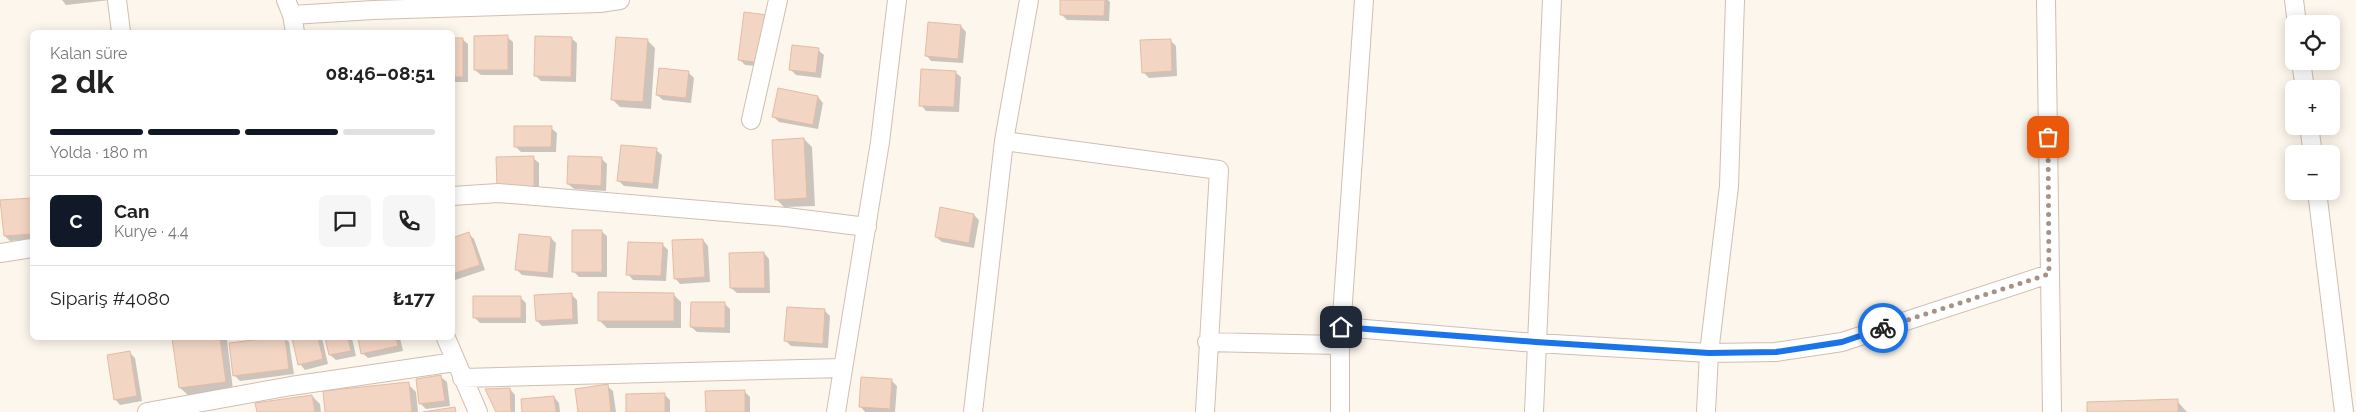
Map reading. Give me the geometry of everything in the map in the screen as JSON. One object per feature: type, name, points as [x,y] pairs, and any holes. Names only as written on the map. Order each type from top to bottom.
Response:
[{"type":"street","points":[[117,0],[121,30]]},
{"type":"street","points":[[295,30],[292,5],[383,9],[600,3],[620,0]]},
{"type":"street","points":[[751,120],[778,0]]},
{"type":"street","points":[[836,412],[867,227],[897,0]]},
{"type":"street","points":[[973,412],[1004,141],[1029,0]]},
{"type":"street","points":[[1340,412],[1341,327],[1364,0]]},
{"type":"street","points":[[1534,412],[1552,0]]},
{"type":"street","points":[[1706,412],[1709,353],[1729,186],[1735,0]]},
{"type":"street","points":[[2046,0],[2052,412]]},
{"type":"street","points":[[2294,0],[2296,15]]},
{"type":"street","points":[[1004,141],[1219,170],[1205,412]]},
{"type":"street","points":[[455,196],[508,194],[786,217],[867,227]]},
{"type":"street","points":[[2318,200],[2344,412]]},
{"type":"street","points":[[0,253],[30,248]]},
{"type":"street","points":[[1341,327],[1709,353],[1776,352],[1842,342],[2049,274]]},
{"type":"street","points":[[447,340],[478,412]]},
{"type":"street","points":[[1208,342],[1340,345]]},
{"type":"street","points":[[146,412],[291,386],[459,370],[842,368]]},
{"type":"building","points":[[1060,0],[1105,0],[1104,16],[1060,15]]},
{"type":"building","points":[[744,12],[767,15],[761,63],[738,60]]},
{"type":"building","points":[[928,22],[961,25],[958,59],[925,56]]},
{"type":"building","points":[[508,35],[508,70],[474,70],[474,36]]},
{"type":"building","points":[[535,36],[572,37],[571,77],[534,76]]},
{"type":"building","points":[[616,37],[648,39],[643,102],[611,100]]},
{"type":"building","points":[[455,38],[463,38],[463,77],[455,77]]},
{"type":"building","points":[[1171,39],[1172,71],[1142,73],[1140,40]]},
{"type":"building","points":[[792,45],[819,48],[816,73],[789,70]]},
{"type":"building","points":[[659,68],[689,71],[686,98],[656,95]]},
{"type":"building","points":[[921,69],[956,71],[954,107],[919,106]]},
{"type":"building","points":[[778,88],[818,96],[813,125],[772,117]]},
{"type":"building","points":[[514,126],[552,126],[551,147],[514,147]]},
{"type":"building","points":[[804,138],[807,198],[775,200],[772,140]]},
{"type":"building","points":[[621,145],[657,148],[653,184],[617,181]]},
{"type":"building","points":[[534,156],[534,188],[497,188],[496,157]]},
{"type":"building","points":[[568,156],[602,157],[601,186],[567,184]]},
{"type":"building","points":[[30,198],[30,234],[4,236],[0,200]]},
{"type":"building","points":[[940,207],[974,214],[969,243],[935,237]]},
{"type":"building","points":[[572,230],[602,230],[602,272],[572,272]]},
{"type":"building","points":[[469,232],[480,265],[455,273],[455,237]]},
{"type":"building","points":[[519,234],[551,237],[548,273],[515,270]]},
{"type":"building","points":[[703,239],[705,277],[674,279],[672,240]]},
{"type":"building","points":[[628,242],[663,243],[661,276],[626,275]]},
{"type":"building","points":[[764,252],[765,288],[730,288],[729,253]]},
{"type":"building","points":[[598,292],[674,293],[674,321],[598,321]]},
{"type":"building","points":[[572,293],[573,319],[536,321],[534,295]]},
{"type":"building","points":[[473,296],[521,296],[521,318],[473,318]]},
{"type":"building","points":[[691,302],[725,302],[725,328],[690,327]]},
{"type":"building","points":[[787,307],[825,309],[823,344],[784,341]]},
{"type":"building","points":[[172,340],[220,340],[226,382],[179,388]]},
{"type":"building","points":[[254,340],[285,340],[289,369],[233,376],[229,343]]},
{"type":"building","points":[[292,340],[318,340],[323,359],[298,365]]},
{"type":"building","points":[[325,340],[348,340],[351,351],[329,355]]},
{"type":"building","points":[[358,340],[396,340],[398,346],[361,354]]},
{"type":"building","points":[[130,351],[137,396],[114,400],[107,355]]},
{"type":"building","points":[[441,375],[445,401],[419,404],[416,379]]},
{"type":"building","points":[[861,377],[892,379],[890,409],[859,407]]},
{"type":"building","points":[[409,382],[412,412],[325,412],[323,391]]},
{"type":"building","points":[[608,384],[611,412],[578,412],[575,389]]},
{"type":"building","points":[[510,388],[511,412],[496,412],[485,389]]},
{"type":"building","points":[[745,390],[745,412],[706,412],[705,391]]},
{"type":"building","points":[[665,393],[665,412],[626,412],[626,394]]},
{"type":"building","points":[[312,395],[315,412],[257,412],[255,403]]},
{"type":"building","points":[[554,396],[556,412],[522,412],[521,399]]},
{"type":"building","points":[[2178,399],[2178,412],[2087,412],[2087,402]]},
{"type":"building","points":[[455,407],[456,412],[423,412]]},
{"type":"way so far","points":[[1883,328],[2049,274],[2048,137]]},
{"type":"route","points":[[1341,327],[1709,353],[1776,352],[1842,342],[1883,328]]}]
